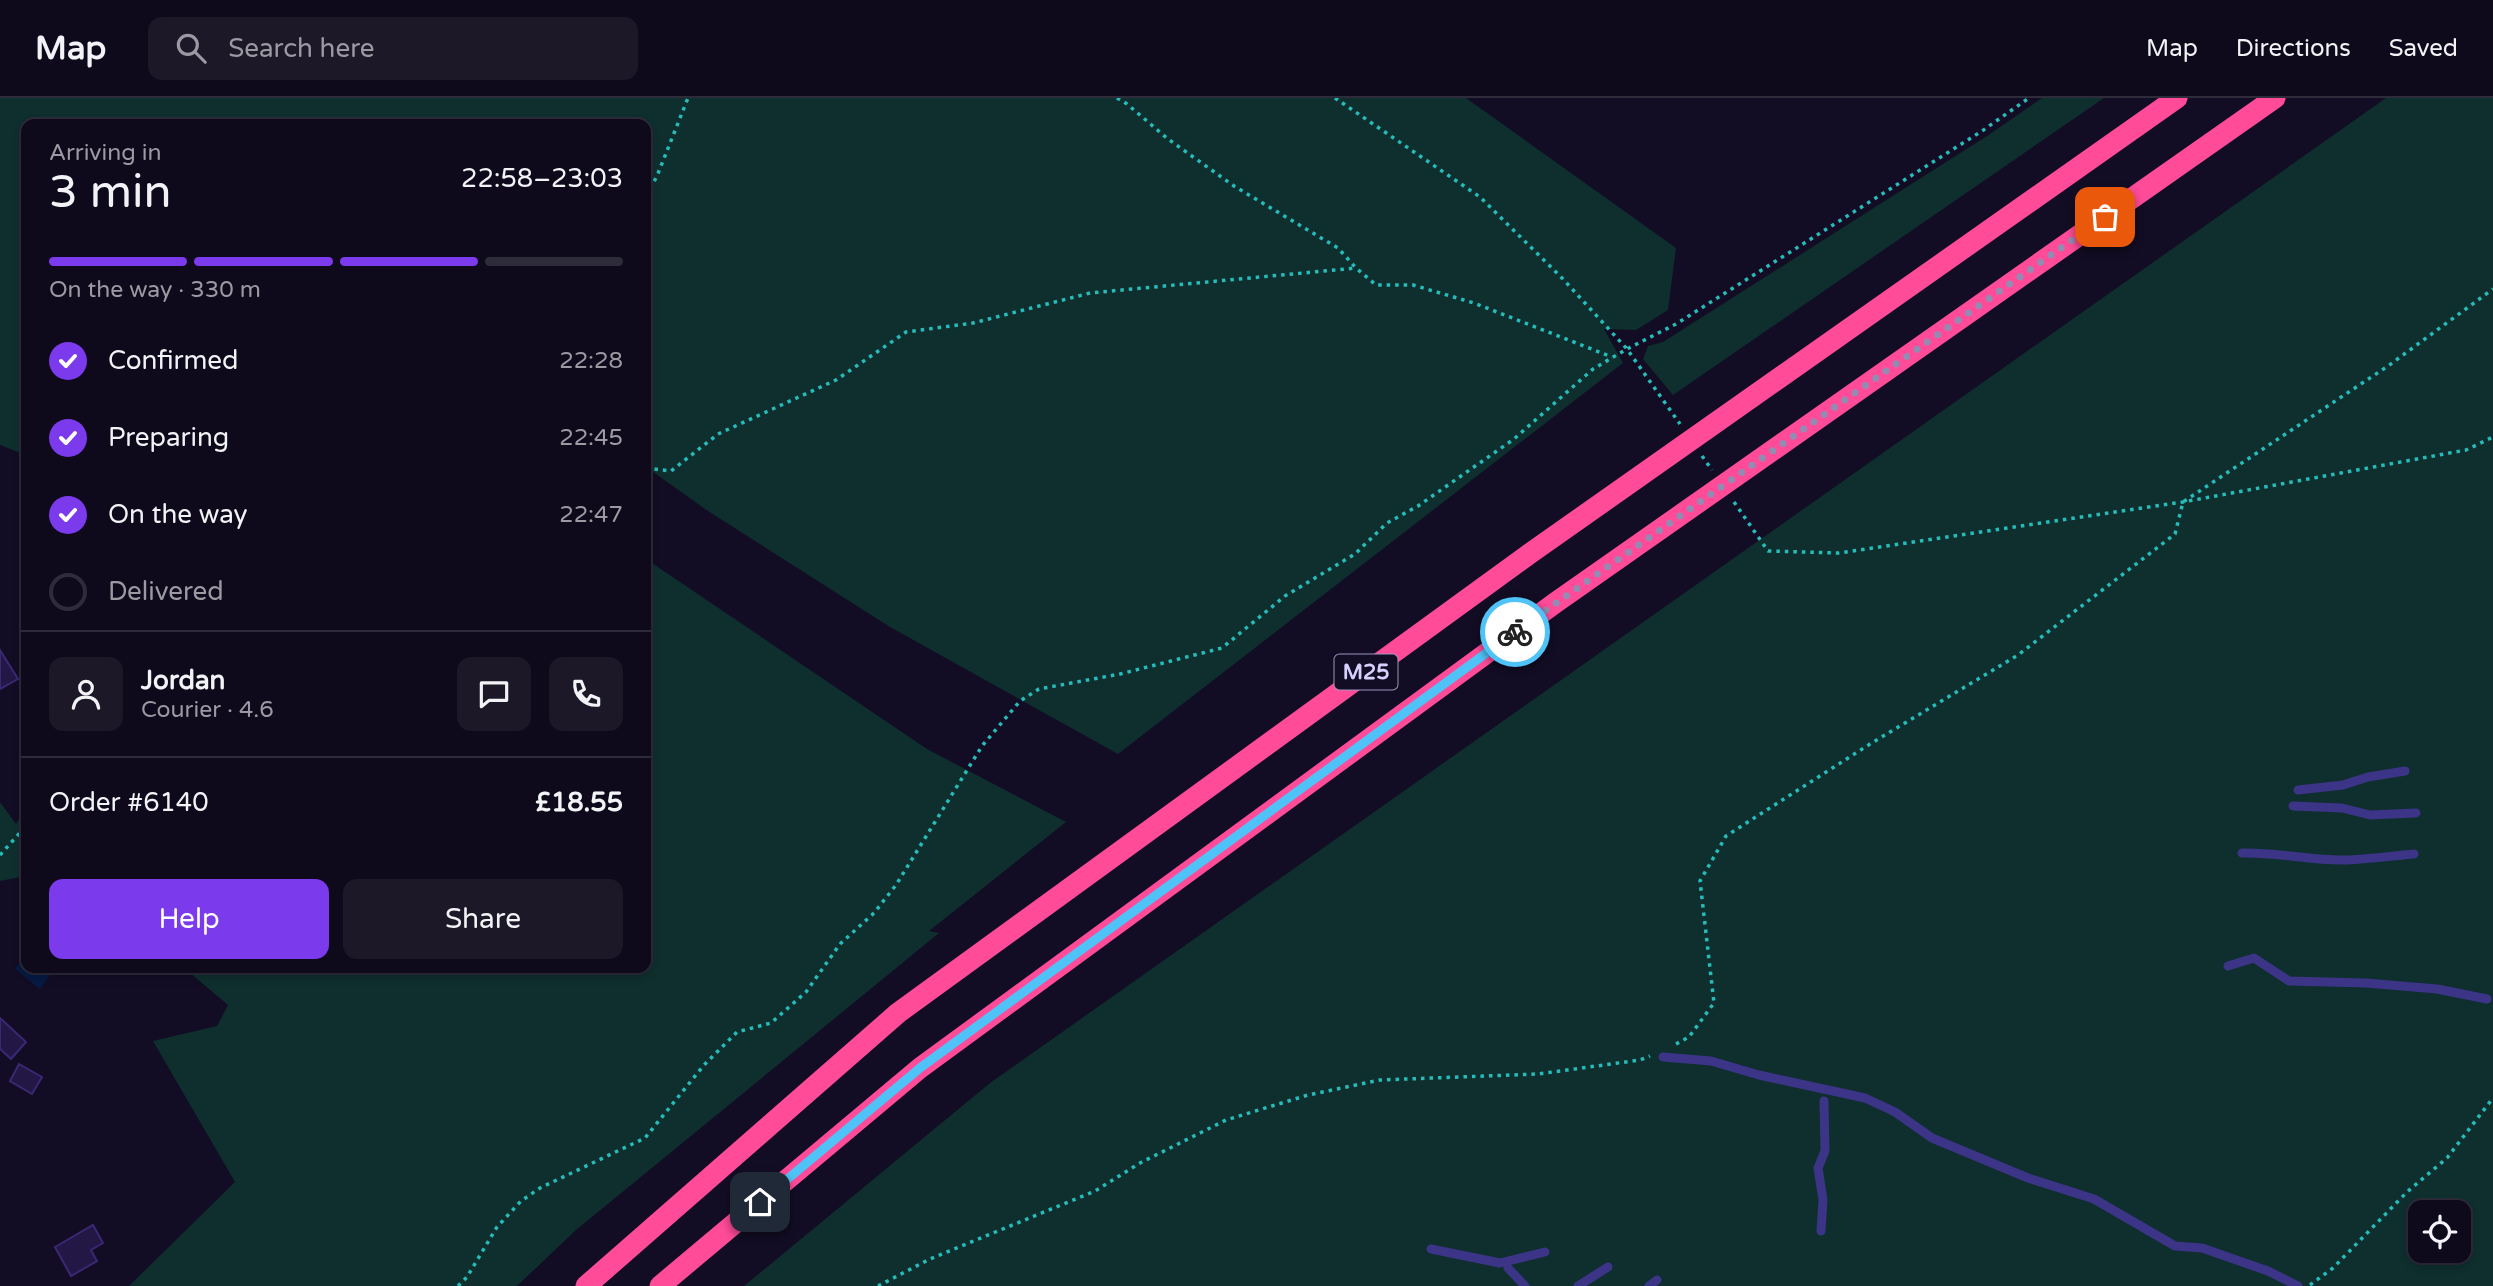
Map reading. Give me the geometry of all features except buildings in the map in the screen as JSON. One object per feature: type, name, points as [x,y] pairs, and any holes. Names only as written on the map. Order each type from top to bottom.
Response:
[{"type":"highway","name":"M25","points":[[586,1286],[898,1013],[1532,552],[2177,98]]},
{"type":"highway","name":"M25","points":[[660,1286],[931,1060],[1555,603],[2275,98]]},
{"type":"lane","points":[[2298,790],[2343,785],[2368,777],[2405,771]]},
{"type":"lane","points":[[2292,806],[2342,808],[2370,816],[2416,813]]},
{"type":"lane","points":[[2242,853],[2266,852],[2292,857],[2347,860],[2414,854]]},
{"type":"lane","points":[[2228,966],[2254,958],[2289,981],[2332,981],[2437,989],[2487,999]]},
{"type":"lane","points":[[1664,1053],[1711,1061],[1759,1075],[1865,1098],[1895,1112],[1931,1138],[2028,1178],[2094,1199],[2175,1246],[2202,1248],[2268,1271],[2298,1286]]},
{"type":"lane","points":[[1821,1231],[1823,1200],[1818,1168],[1825,1151],[1824,1101]]},
{"type":"lane","points":[[1432,1249],[1500,1263],[1545,1252]]},
{"type":"lane","points":[[1508,1268],[1525,1286]]},
{"type":"lane","points":[[1578,1286],[1608,1268]]},
{"type":"path","points":[[651,187],[688,98]]},
{"type":"path","points":[[1116,98],[1234,186],[1338,247],[1356,268],[1376,285],[1413,285],[1474,303],[1612,357]]},
{"type":"path","points":[[1335,98],[1480,197],[1563,279],[1627,349]]},
{"type":"path","points":[[458,1286],[467,1277],[498,1227],[522,1201],[540,1188],[645,1138],[704,1065],[737,1032],[771,1023],[806,992],[840,944],[874,912],[896,885],[982,746],[1020,701],[1040,689],[1120,674],[1222,648],[1285,596],[1355,554],[1387,523],[1418,506],[1514,439],[1593,369],[1675,324],[1982,131],[2029,98]]},
{"type":"path","points":[[651,469],[671,471],[718,434],[836,380],[906,332],[973,323],[1090,293],[1356,268]]},
{"type":"path","points":[[1664,1053],[1689,1037],[1714,1003],[1700,881],[1726,836],[2018,654],[2175,534],[2183,502],[2388,366],[2493,289]]},
{"type":"path","points":[[1768,551],[1839,553],[2183,502],[2466,450],[2493,437]]},
{"type":"path","points":[[0,855],[21,832]]},
{"type":"path","points":[[878,1286],[930,1259],[1095,1191],[1140,1163],[1226,1120],[1284,1102],[1380,1080],[1538,1074],[1640,1060],[1652,1054]]},
{"type":"path","points":[[2308,1286],[2333,1268],[2407,1192],[2447,1158],[2493,1098]]},
{"type":"green space","points":[[0,98],[1466,98],[1676,248],[1668,310],[1636,330],[1604,329],[1623,363],[1118,754],[890,627],[708,511],[651,471],[651,119],[21,119],[21,453],[0,445]]},
{"type":"green space","points":[[2042,98],[2104,98],[1673,395],[1643,359],[1648,346],[1663,342],[1987,136]]},
{"type":"green space","points":[[2386,98],[2493,98],[2493,1286],[744,1286],[990,1083]]},
{"type":"green space","points":[[651,562],[927,749],[1066,822],[929,931],[939,933],[576,1230],[517,1286],[129,1286],[235,1182],[153,1041],[217,1026],[228,1005],[190,973],[651,973]]},
{"type":"green space","points":[[0,802],[16,824],[21,816],[21,877],[0,881]]},
{"type":"water","points":[[21,961],[21,973],[51,974],[40,989],[15,969]]},
{"type":"way so far","points":[[1515,632],[2105,217]]},
{"type":"route","points":[[760,1202],[920,1068],[1515,632]]}]
